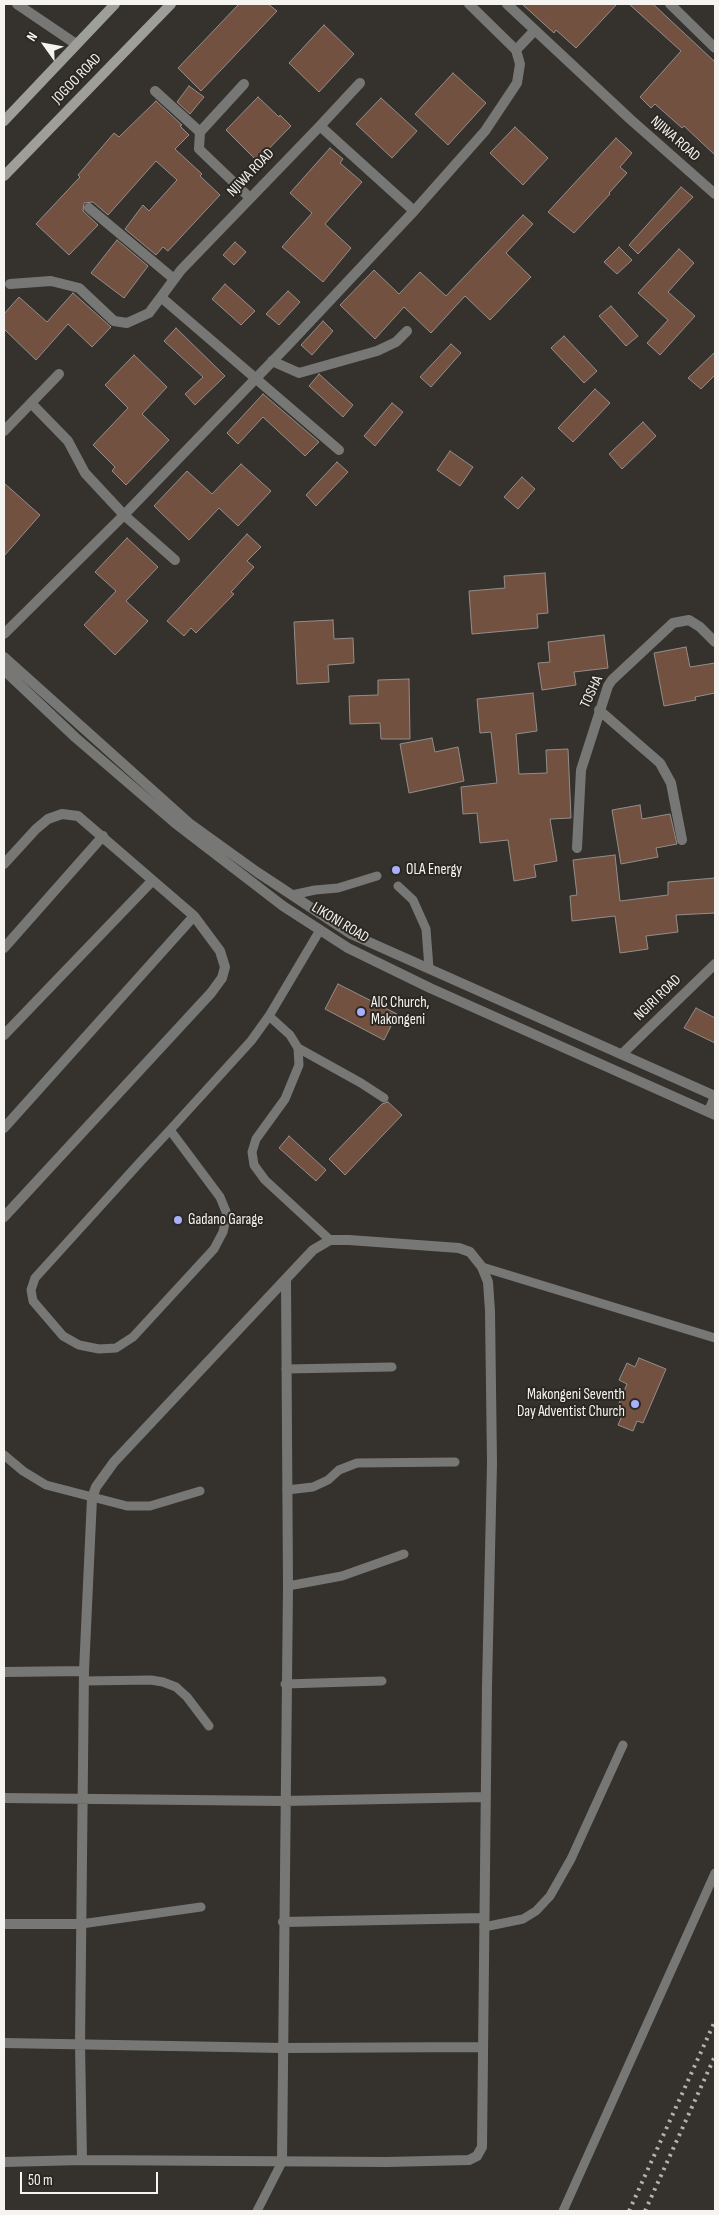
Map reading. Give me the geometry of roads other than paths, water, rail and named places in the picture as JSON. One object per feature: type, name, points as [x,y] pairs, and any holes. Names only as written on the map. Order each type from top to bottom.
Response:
[{"type":"main road","name":"JOGOO ROAD","points":[[4,121],[115,4]]},
{"type":"main road","name":"JOGOO ROAD","points":[[4,176],[171,4]]},
{"type":"street","points":[[17,4],[76,44]]},
{"type":"street","points":[[4,634],[124,515],[256,378],[414,211],[485,131],[517,83],[520,64],[516,50],[469,4]]},
{"type":"street","name":"NJIWA ROAD","points":[[507,4],[630,119],[715,194]]},
{"type":"street","points":[[670,4],[715,48]]},
{"type":"street","points":[[516,50],[535,30]]},
{"type":"street","name":"NJIWA ROAD","points":[[10,284],[51,281],[79,288],[114,320],[127,323],[149,314],[174,279],[249,197],[360,83]]},
{"type":"street","points":[[244,84],[200,132],[199,149],[249,197]]},
{"type":"street","points":[[155,91],[200,132]]},
{"type":"street","points":[[320,126],[414,211]]},
{"type":"street","points":[[89,208],[174,279]]},
{"type":"street","points":[[162,298],[339,450]]},
{"type":"street","points":[[272,361],[299,373],[377,351],[396,342],[407,331]]},
{"type":"street","points":[[4,431],[59,374]]},
{"type":"street","points":[[31,403],[68,441],[85,474],[124,515],[175,560]]},
{"type":"street","name":"TOSHA","points":[[576,848],[581,770],[599,710],[612,680],[673,623],[689,620],[700,627],[715,642]]},
{"type":"street","name":"LIKONI ROAD","points":[[4,657],[189,822],[351,934],[715,1096]]},
{"type":"street","name":"LIKONI ROAD","points":[[4,670],[76,738],[175,823],[236,872],[348,948],[430,988],[712,1113]]},
{"type":"street","points":[[599,710],[660,763],[671,783],[682,840]]},
{"type":"street","points":[[4,864],[36,829],[48,819],[62,814],[78,816],[103,836],[152,882],[194,916],[220,951],[224,972],[218,984],[4,1217]]},
{"type":"street","points":[[4,948],[103,836]]},
{"type":"street","points":[[4,1035],[152,882]]},
{"type":"street","points":[[4,1128],[194,916]]},
{"type":"street","name":"NGIRI ROAD","points":[[622,1054],[715,964]]},
{"type":"street","points":[[4,2162],[82,2160],[282,2162],[469,2160],[478,2156],[482,2147],[492,1464],[488,1282],[482,1267],[470,1252],[459,1248],[330,1240],[313,1250],[114,1462],[96,1487],[92,1498],[84,1676],[80,2044],[82,2160]]},
{"type":"street","points":[[282,2162],[284,1801],[288,1586],[286,1280]]},
{"type":"street","points":[[4,1672],[84,1676]]},
{"type":"street","points":[[4,1798],[284,1801],[486,1797]]},
{"type":"street","points":[[284,1922],[484,1922]]},
{"type":"street","points":[[4,1924],[81,1924]]},
{"type":"street","points":[[4,2043],[283,2048],[482,2047]]},
{"type":"lane","points":[[292,895],[338,888],[377,876]]},
{"type":"lane","points":[[398,886],[413,900],[426,929],[429,968]]},
{"type":"lane","points":[[170,1130],[220,1197],[227,1214],[223,1232],[214,1249],[134,1337],[116,1348],[99,1349],[79,1345],[63,1336],[33,1301],[31,1290],[35,1278],[251,1041],[269,1016],[320,930]]},
{"type":"lane","points":[[269,1016],[290,1035],[298,1048],[299,1065],[286,1099],[256,1140],[252,1152],[254,1165],[265,1180],[330,1240]]},
{"type":"lane","points":[[298,1048],[384,1098]]},
{"type":"lane","points":[[712,1113],[715,1096]]},
{"type":"lane","points":[[482,1267],[715,1338]]},
{"type":"lane","points":[[286,1369],[392,1367]]},
{"type":"lane","points":[[4,1455],[23,1471],[46,1485],[127,1506],[150,1506],[200,1491]]},
{"type":"lane","points":[[287,1490],[312,1487],[328,1480],[339,1470],[357,1463],[455,1462]]},
{"type":"lane","points":[[288,1586],[342,1576],[404,1554]]},
{"type":"lane","points":[[84,1676],[151,1680],[176,1687],[187,1697],[209,1726]]},
{"type":"lane","points":[[286,1684],[382,1681]]},
{"type":"lane","points":[[484,1922],[523,1919],[536,1911],[550,1896],[571,1858],[623,1745]]},
{"type":"lane","points":[[563,2211],[715,1873]]},
{"type":"lane","points":[[81,1924],[201,1907]]},
{"type":"lane","points":[[257,2211],[282,2162]]},
{"type":"railway","points":[[629,2211],[715,2021]]},
{"type":"railway","points":[[645,2211],[715,2056]]},
{"type":"place","name":"OLA Energy","points":[[396,870]]},
{"type":"place","name":"AIC Church, Makongeni","points":[[361,1012]]},
{"type":"place","name":"Gadano Garage","points":[[178,1220]]},
{"type":"place","name":"Makongeni Seventh Day Adventist Church","points":[[635,1404]]}]
